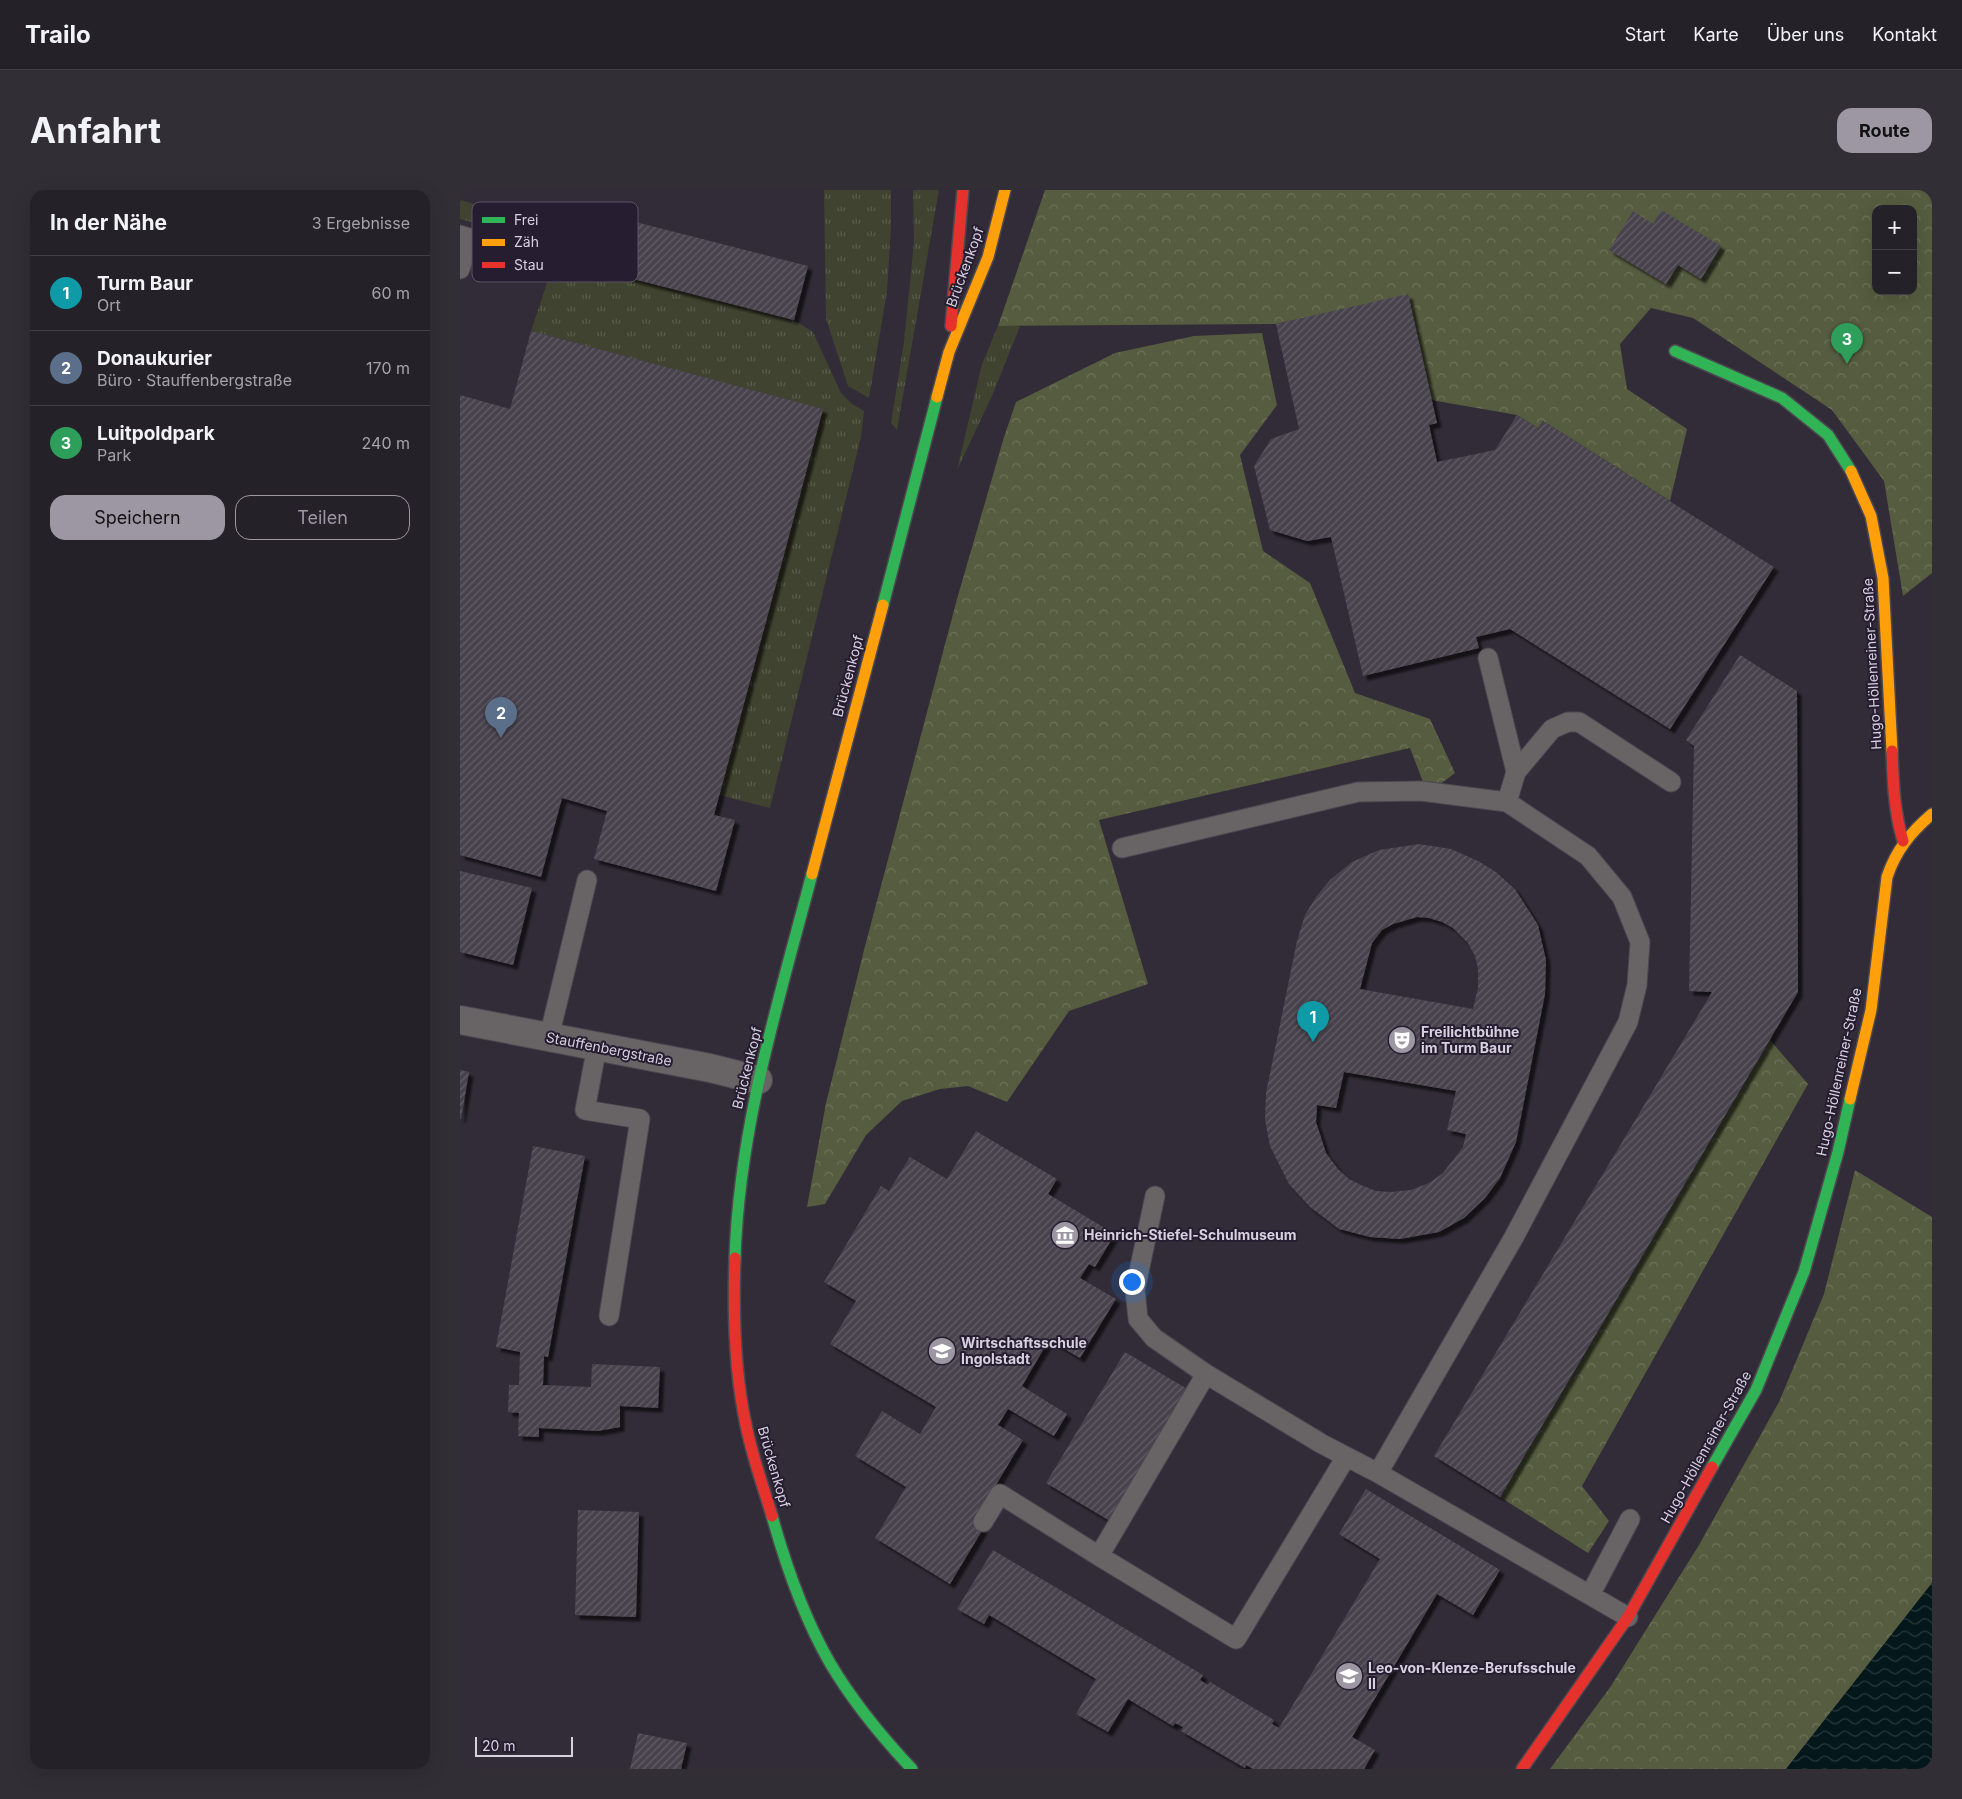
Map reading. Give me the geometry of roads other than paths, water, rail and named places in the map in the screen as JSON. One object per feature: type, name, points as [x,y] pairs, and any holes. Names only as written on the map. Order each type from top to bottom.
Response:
[{"type":"street","name":"Brückenkopf","points":[[949,352],[963,190]]},
{"type":"street","name":"Brückenkopf","points":[[912,1769],[888,1744],[844,1685],[821,1646],[802,1604],[762,1485],[743,1412],[736,1350],[733,1288],[739,1188],[747,1133],[758,1080],[949,352],[988,257],[1006,190]]},
{"type":"street","name":"Hugo-Höllenreiner-Straße","points":[[1522,1769],[1628,1617],[1756,1390],[1804,1272],[1838,1152],[1870,1010],[1887,877],[1894,856],[1903,841],[1897,822],[1894,799],[1883,578],[1871,516],[1852,473],[1828,435],[1782,398],[1675,351]]},
{"type":"street","points":[[1903,841],[1932,814]]},
{"type":"street","name":"Stauffenbergstraße","points":[[460,1020],[710,1068],[758,1080]]},
{"type":"lane","points":[[460,235],[469,238],[460,269]]},
{"type":"lane","points":[[1488,658],[1516,772]]},
{"type":"lane","points":[[1507,802],[1516,772],[1552,729],[1568,722],[1579,722],[1671,782]]},
{"type":"lane","points":[[1122,848],[1358,792],[1421,790],[1507,802],[1588,856],[1622,897],[1640,942],[1637,985],[1628,1022],[1514,1237],[1378,1473]]},
{"type":"lane","points":[[549,1038],[588,880]]},
{"type":"lane","points":[[597,1046],[585,1110],[640,1119],[609,1316]]},
{"type":"lane","points":[[1155,1196],[1135,1290],[1138,1319],[1154,1338],[1206,1374],[1346,1457],[1378,1473],[1628,1617]]},
{"type":"lane","points":[[1099,1556],[1206,1374]]},
{"type":"lane","points":[[983,1522],[1000,1494],[1236,1638],[1346,1457]]},
{"type":"lane","points":[[1590,1595],[1630,1519]]},
{"type":"water","points":[[1932,1583],[1932,1769],[1786,1769]]},
{"type":"place","name":"Luitpoldpark","points":[[1847,364]]},
{"type":"place","name":"Donaukurier","points":[[501,738]]},
{"type":"place","name":"Freilichtbühne im Turm Baur","points":[[1402,1040]]},
{"type":"place","name":"Turm Baur","points":[[1313,1042]]},
{"type":"place","name":"Heinrich-Stiefel-Schulmuseum","points":[[1065,1235]]},
{"type":"place","name":"Wirtschaftsschule Ingolstadt","points":[[942,1351]]},
{"type":"place","name":"Leo-von-Klenze-Berufsschule II","points":[[1349,1676]]}]
